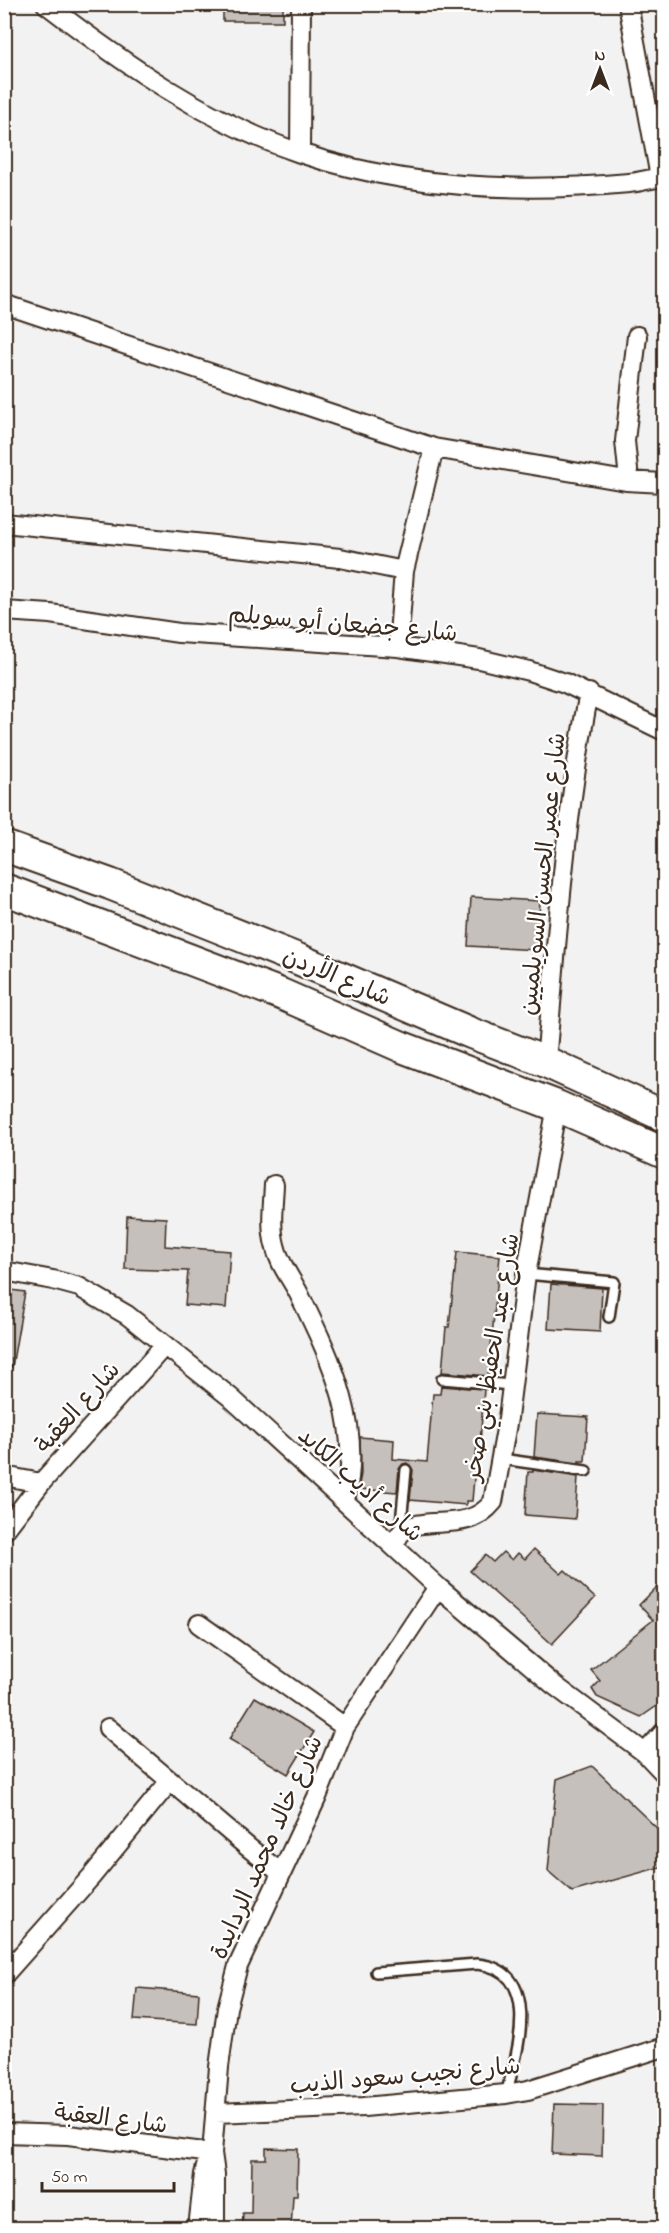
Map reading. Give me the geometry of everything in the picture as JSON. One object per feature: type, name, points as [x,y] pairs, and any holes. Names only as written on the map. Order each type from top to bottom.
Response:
[{"type":"highway","name":"شارع الأردن","points":[[4,846],[110,884],[276,950],[471,1034],[546,1062],[664,1116]]},
{"type":"highway","name":"شارع الأردن","points":[[4,889],[281,994],[402,1047],[557,1106],[664,1154]]},
{"type":"street","points":[[46,4],[129,65],[180,95],[254,135],[300,153],[369,173],[435,183],[527,187],[630,183],[662,177],[628,4]]},
{"type":"street","points":[[300,153],[302,4]]},
{"type":"street","points":[[4,304],[434,448],[626,481],[664,483]]},
{"type":"street","points":[[626,481],[628,470],[625,441],[637,336]]},
{"type":"street","points":[[398,647],[404,571],[434,448]]},
{"type":"street","points":[[4,523],[340,558],[404,571]]},
{"type":"street","name":"شارع جضعان أبو سويلم","points":[[4,611],[61,616],[179,633],[398,647],[499,664],[529,671],[589,693],[664,731]]},
{"type":"street","name":"شارع عمير الحسن السويلميين","points":[[546,1062],[559,914],[581,734],[589,693]]},
{"type":"street","name":"شارع عبد الحفيظ بني صخر","points":[[397,1540],[420,1525],[475,1517],[493,1502],[501,1460],[525,1274],[557,1106]]},
{"type":"street","points":[[274,1185],[272,1232],[275,1247],[282,1265],[301,1297],[339,1384],[347,1413],[351,1435],[351,1464],[350,1482],[345,1500]]},
{"type":"street","name":"شارع أديب الكايد","points":[[4,1271],[79,1287],[127,1315],[230,1397],[345,1500],[397,1540],[438,1587],[554,1685],[645,1753],[664,1773]]},
{"type":"street","name":"شارع العقبة","points":[[4,1531],[40,1483],[165,1345]]},
{"type":"street","points":[[4,1476],[40,1483]]},
{"type":"street","name":"شارع خالد محمد الردايدة","points":[[202,2228],[205,2168],[212,2153],[222,2034],[238,1966],[317,1797],[345,1728],[438,1587]]},
{"type":"street","points":[[199,1624],[345,1728]]},
{"type":"street","points":[[108,1728],[281,1873]]},
{"type":"street","points":[[645,1753],[664,1732]]},
{"type":"street","points":[[4,1975],[91,1877],[170,1781]]},
{"type":"street","name":"شارع نجيب سعود الذيب","points":[[216,2113],[363,2107],[506,2094],[528,2090],[664,2048]]},
{"type":"street","name":"شارع العقبة","points":[[4,2133],[68,2134],[212,2153]]},
{"type":"lane","points":[[525,1274],[614,1282],[609,1317]]},
{"type":"lane","points":[[442,1379],[511,1385]]},
{"type":"lane","points":[[501,1460],[586,1471]]},
{"type":"lane","points":[[397,1540],[406,1470]]},
{"type":"lane","points":[[376,1972],[477,1964],[490,1965],[504,1972],[521,2006],[522,2030],[506,2094]]},
{"type":"building","points":[[223,4],[283,4],[283,21],[223,21]]},
{"type":"building","points":[[471,897],[540,901],[537,950],[468,946]]},
{"type":"building","points":[[127,1216],[166,1218],[165,1246],[230,1251],[226,1308],[185,1305],[188,1271],[125,1269]]},
{"type":"building","points":[[457,1252],[500,1256],[488,1376],[442,1372]]},
{"type":"building","points":[[551,1284],[602,1288],[600,1332],[548,1329]]},
{"type":"building","points":[[4,1289],[25,1292],[12,1367],[4,1366]]},
{"type":"building","points":[[441,1386],[484,1389],[480,1444],[477,1444],[472,1501],[466,1501],[466,1505],[410,1500],[413,1470],[407,1463],[399,1469],[397,1492],[358,1489],[361,1474],[360,1437],[394,1440],[393,1459],[427,1462],[433,1394],[440,1394]]},
{"type":"building","points":[[537,1414],[588,1417],[585,1461],[579,1461],[579,1463],[534,1457]]},
{"type":"building","points":[[533,1470],[578,1477],[575,1519],[525,1515],[528,1472],[533,1472]]},
{"type":"building","points":[[534,1549],[561,1574],[565,1570],[595,1598],[552,1644],[470,1571],[485,1555],[493,1562],[503,1552],[512,1560],[518,1553],[525,1559]]},
{"type":"building","points":[[664,1580],[664,1701],[641,1717],[597,1697],[592,1689],[600,1681],[591,1670],[653,1620],[639,1605]]},
{"type":"building","points":[[255,1697],[314,1732],[288,1774],[229,1739]]},
{"type":"building","points":[[592,1766],[664,1835],[664,1866],[572,1892],[548,1871],[557,1779]]},
{"type":"building","points":[[137,1988],[199,1993],[197,2024],[134,2020]]},
{"type":"building","points":[[554,2104],[603,2105],[602,2156],[552,2154]]},
{"type":"building","points":[[266,2148],[298,2149],[297,2196],[293,2196],[291,2229],[242,2229],[243,2213],[251,2213],[252,2159],[266,2159]]}]
